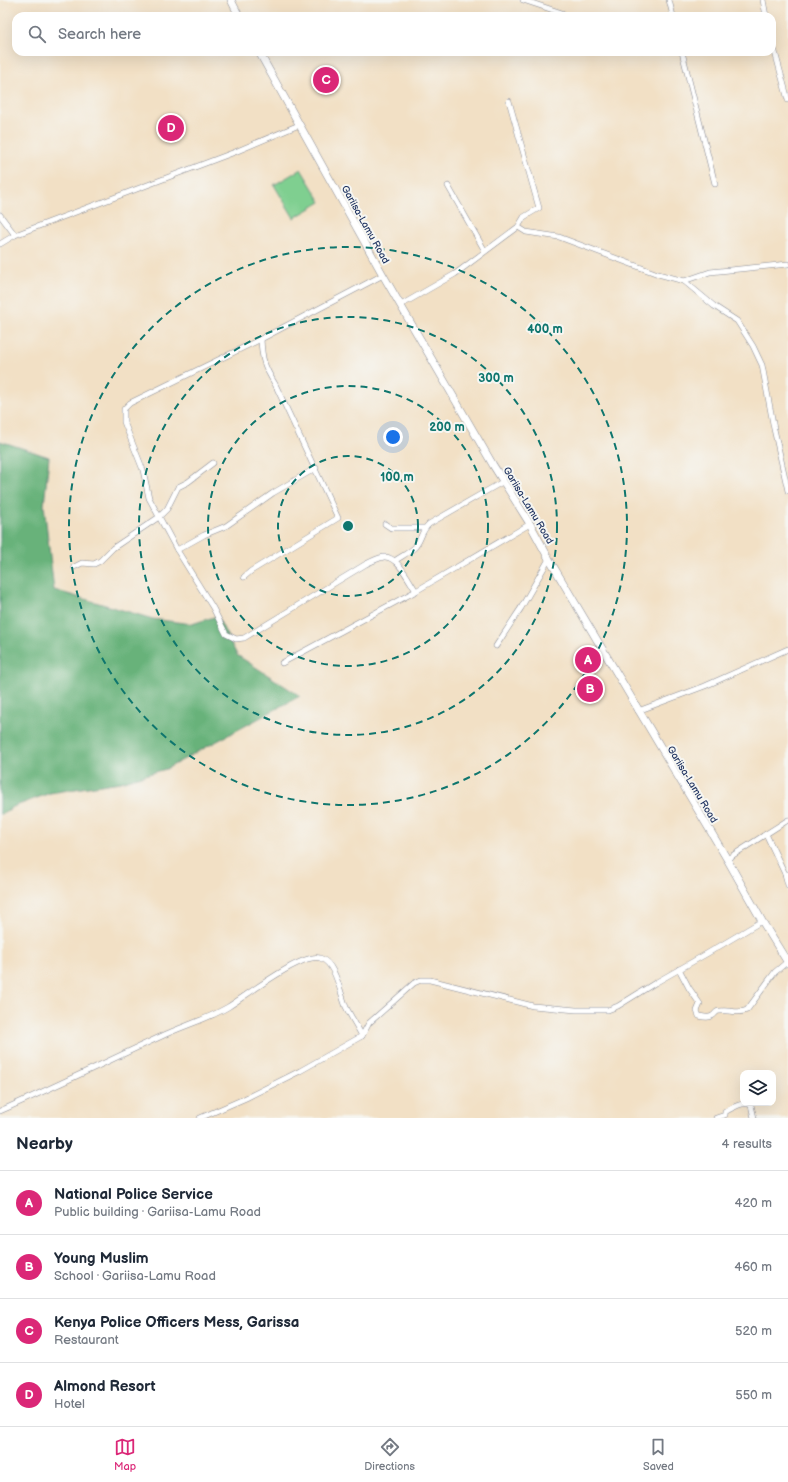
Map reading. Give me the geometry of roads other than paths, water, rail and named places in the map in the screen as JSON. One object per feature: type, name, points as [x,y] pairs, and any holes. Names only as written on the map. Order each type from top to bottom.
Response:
[{"type":"street","points":[[231,0],[237,12]]},
{"type":"street","points":[[523,0],[562,12]]},
{"type":"street","points":[[669,0],[672,12]]},
{"type":"street","points":[[763,0],[765,12]]},
{"type":"street","name":"Gariisa-Lamu Road","points":[[261,56],[383,275],[638,711],[762,921],[788,962]]},
{"type":"street","points":[[683,56],[715,184]]},
{"type":"street","points":[[776,56],[788,100]]},
{"type":"street","points":[[401,305],[455,274],[518,227],[524,217],[539,208],[509,101]]},
{"type":"street","points":[[0,244],[15,235],[235,152],[299,125]]},
{"type":"street","points":[[448,186],[485,251]]},
{"type":"street","points":[[0,215],[15,235]]},
{"type":"street","points":[[518,227],[526,232],[559,237],[658,274],[684,281],[714,306],[737,321],[753,346],[762,365],[788,491]]},
{"type":"street","points":[[684,281],[710,272],[788,264]]},
{"type":"street","points":[[383,275],[261,339],[130,403],[124,409],[124,422],[143,470],[149,498],[177,550],[213,608],[226,634],[236,639],[244,638],[366,564],[384,557],[396,560],[416,591]]},
{"type":"street","points":[[244,577],[251,571],[338,518],[316,468],[275,384],[264,366],[261,355],[261,339]]},
{"type":"street","points":[[74,567],[82,563],[94,564],[100,561],[113,548],[159,517],[167,509],[178,487],[188,482],[213,463]]},
{"type":"street","points":[[177,550],[204,535],[226,526],[273,494],[316,468]]},
{"type":"street","points":[[385,524],[391,528],[424,528],[504,481]]},
{"type":"street","points":[[282,664],[416,591],[530,524]]},
{"type":"street","points":[[396,560],[415,546],[424,528]]},
{"type":"street","points":[[496,646],[521,608],[549,559]]},
{"type":"street","points":[[638,711],[705,686],[788,649]]},
{"type":"street","points":[[726,859],[788,820]]},
{"type":"street","points":[[766,834],[786,874],[788,885]]},
{"type":"street","points":[[200,1118],[246,1098],[300,1071],[362,1036],[368,1023],[414,983],[421,980],[430,980],[533,1006],[605,1011],[614,1008],[762,921]]},
{"type":"street","points":[[0,1111],[221,1010],[288,968],[311,958],[320,958],[324,960],[335,974],[347,1008],[362,1036]]},
{"type":"street","points":[[679,969],[689,988],[700,1004],[697,1011],[699,1016],[706,1017],[713,1016],[718,1011],[723,1010],[735,1013],[747,1010],[775,972],[788,962]]},
{"type":"street","points":[[716,1118],[725,1115],[725,1112],[748,1103],[751,1105],[754,1118]]},
{"type":"place","name":"Kenya Police Officers Mess, Garissa","points":[[326,80]]},
{"type":"place","name":"Almond Resort","points":[[171,128]]},
{"type":"place","name":"National Police Service","points":[[588,660]]},
{"type":"place","name":"Young Muslim","points":[[590,689]]}]
